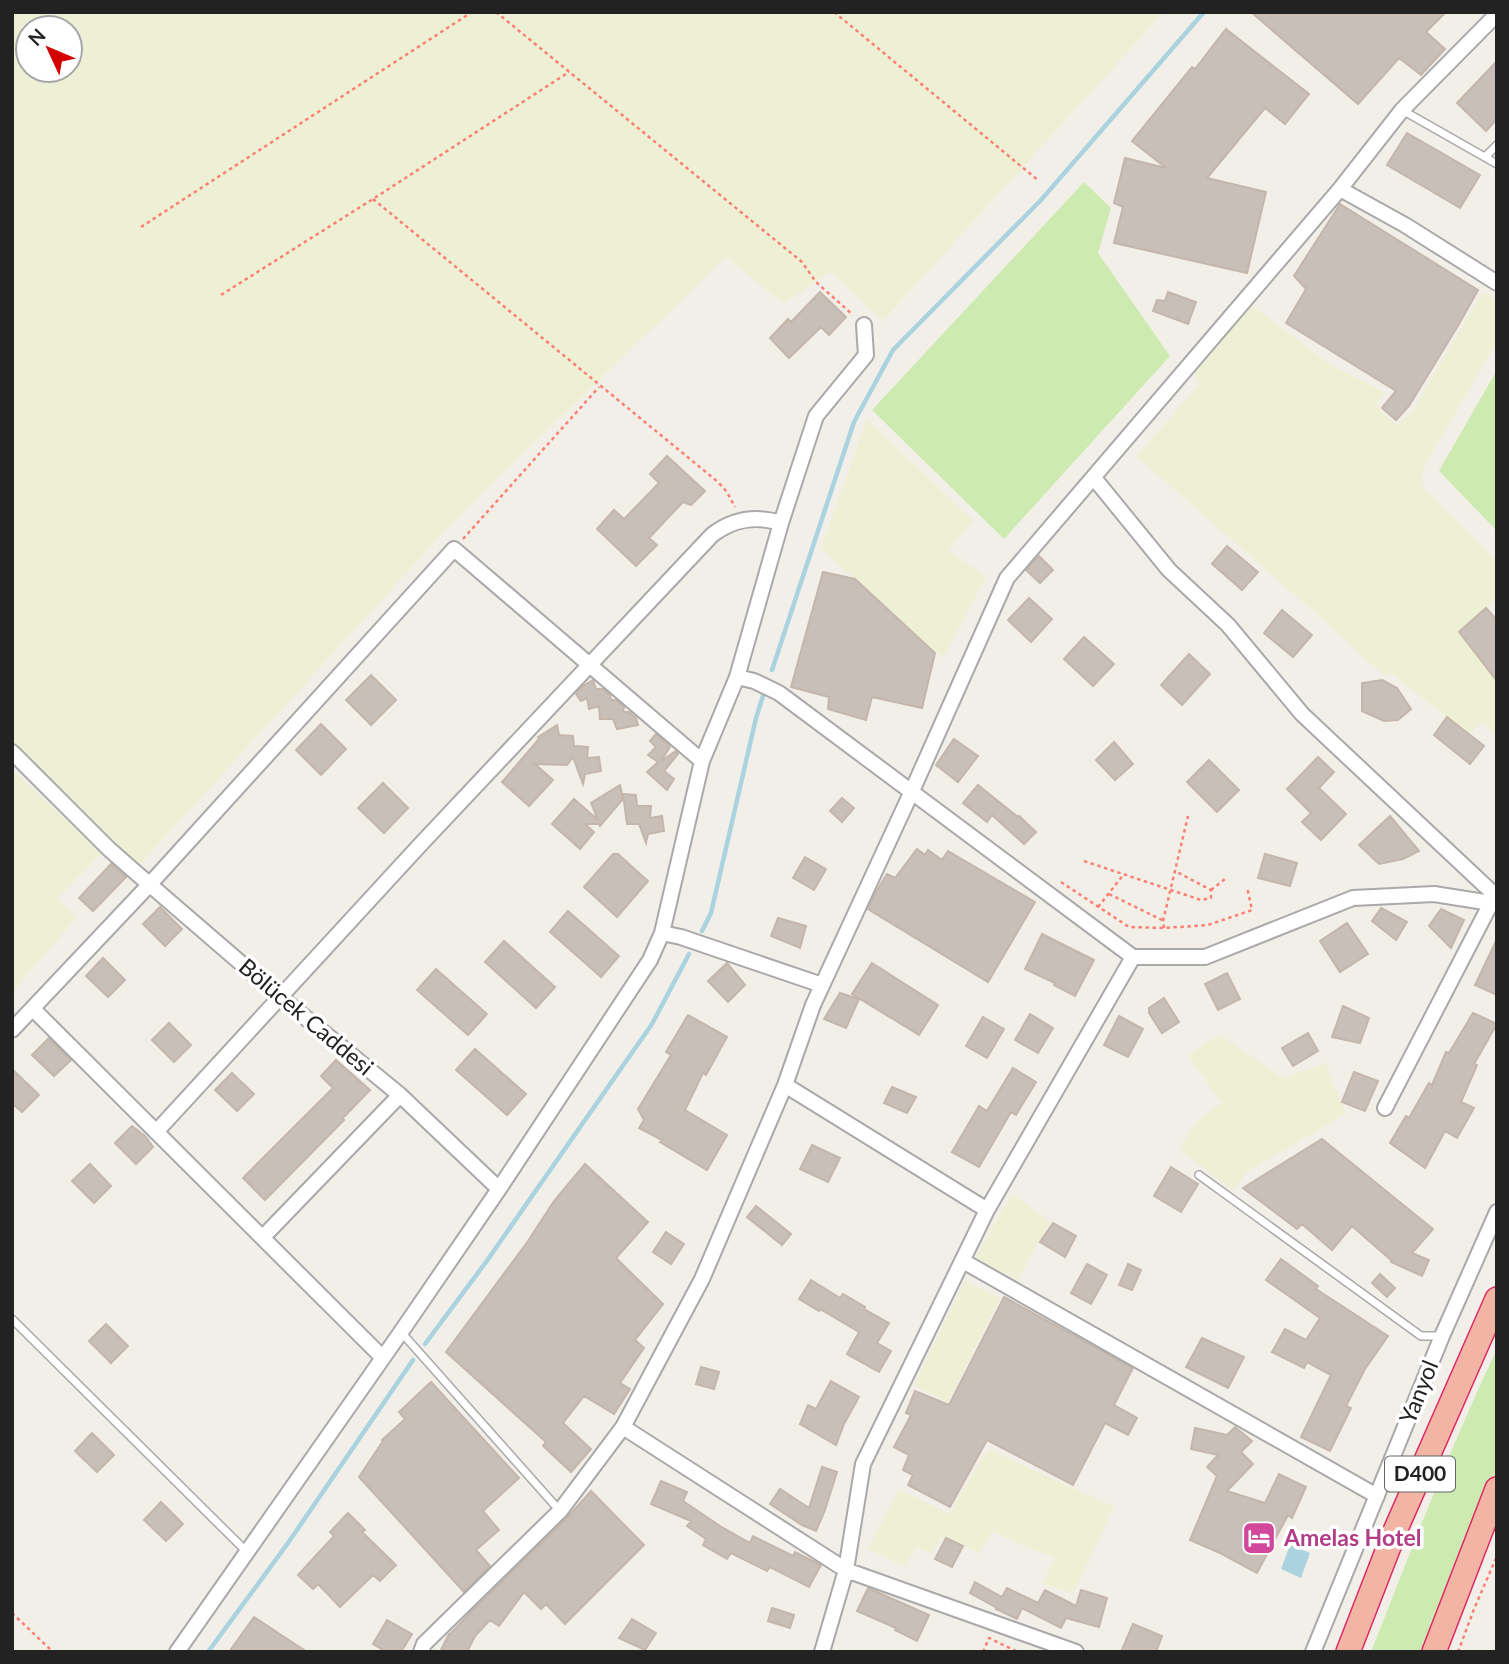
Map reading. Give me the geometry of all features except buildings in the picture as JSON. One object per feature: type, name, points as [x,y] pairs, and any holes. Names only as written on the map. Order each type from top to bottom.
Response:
[{"type":"highway","name":"D400","points":[[1348,1652],[1395,1531],[1497,1298]]},
{"type":"highway","points":[[1434,1652],[1497,1489]]},
{"type":"street","points":[[421,1652],[424,1644],[560,1511],[623,1427],[702,1279],[785,1085],[813,1005],[1007,578],[1340,190],[1402,110],[1497,14]]},
{"type":"street","points":[[1340,190],[1405,225],[1497,283]]},
{"type":"street","points":[[177,1652],[383,1358],[405,1336],[650,960],[662,933],[702,761],[737,677],[781,523],[816,416],[866,355],[864,325]]},
{"type":"street","points":[[1094,478],[1168,570],[1228,625],[1303,714],[1495,901]]},
{"type":"street","points":[[156,1132],[279,996],[712,536],[740,520],[761,519],[781,523]]},
{"type":"street","points":[[12,1030],[150,884],[454,549],[702,761]]},
{"type":"street","points":[[737,677],[754,681],[779,693],[1133,957],[1205,957],[1353,898],[1434,894],[1495,901]]},
{"type":"street","name":"Bölücek Caddesi","points":[[12,752],[109,849],[279,996],[400,1095],[499,1189]]},
{"type":"street","points":[[1385,1108],[1495,901]]},
{"type":"street","points":[[662,933],[822,985]]},
{"type":"street","points":[[822,1652],[846,1570],[863,1464],[987,1210],[1133,957]]},
{"type":"street","points":[[33,1009],[383,1358]]},
{"type":"street","points":[[785,1085],[987,1210]]},
{"type":"street","points":[[263,1237],[400,1095]]},
{"type":"street","name":"Yanyol","points":[[1312,1652],[1442,1336],[1497,1212]]},
{"type":"street","points":[[963,1261],[1377,1496]]},
{"type":"street","points":[[623,1427],[846,1570],[1076,1652]]},
{"type":"lane","points":[[1402,110],[1497,164]]},
{"type":"lane","points":[[1485,157],[1497,145]]},
{"type":"lane","points":[[1199,1175],[1421,1336],[1442,1336]]},
{"type":"lane","points":[[12,1319],[247,1552]]},
{"type":"lane","points":[[405,1336],[560,1511]]},
{"type":"path","points":[[141,227],[471,12]]},
{"type":"path","points":[[496,12],[802,262],[816,282],[864,325]]},
{"type":"path","points":[[834,12],[1040,181]]},
{"type":"path","points":[[221,295],[569,72]]},
{"type":"path","points":[[373,199],[718,482],[734,503],[740,520]]},
{"type":"path","points":[[454,549],[600,386]]},
{"type":"path","points":[[1164,928],[1163,921],[1188,816]]},
{"type":"path","points":[[1083,861],[1201,900],[1211,898],[1212,890],[1225,879]]},
{"type":"path","points":[[1175,871],[1212,890]]},
{"type":"path","points":[[1098,906],[1124,874]]},
{"type":"path","points":[[1061,881],[1129,927],[1208,925],[1252,910],[1247,887]]},
{"type":"path","points":[[1109,894],[1163,921]]},
{"type":"path","points":[[1458,1652],[1497,1556]]},
{"type":"path","points":[[12,1613],[53,1652]]},
{"type":"path","points":[[983,1652],[989,1639],[1018,1652]]},
{"type":"green space","points":[[12,12],[1164,12],[883,321],[830,272],[784,304],[726,257],[457,518],[134,871],[12,752]]},
{"type":"green space","points":[[1084,182],[1111,208],[1098,253],[1170,356],[1004,539],[872,410]]},
{"type":"green space","points":[[1482,293],[1497,299],[1497,342],[1423,469],[1423,487],[1497,560],[1497,598],[1459,632],[1497,681],[1497,737],[1483,722],[1468,734],[1395,676],[1382,674],[1136,456],[1200,384],[1194,374],[1252,305],[1331,365],[1386,393],[1375,406],[1397,425],[1412,412]]},
{"type":"green space","points":[[1497,370],[1497,531],[1439,471]]},
{"type":"green space","points":[[867,419],[973,520],[949,550],[986,577],[943,658],[821,548]]},
{"type":"green space","points":[[12,770],[102,853],[57,899],[77,917],[12,993]]},
{"type":"green space","points":[[1220,1035],[1283,1078],[1325,1063],[1346,1114],[1248,1171],[1233,1190],[1180,1150],[1193,1125],[1221,1103],[1188,1055]]},
{"type":"green space","points":[[1012,1194],[1050,1221],[1018,1280],[975,1257]]},
{"type":"green space","points":[[965,1281],[1000,1298],[948,1402],[914,1385]]},
{"type":"green space","points":[[1497,1349],[1497,1469],[1425,1652],[1371,1652],[1447,1461]]},
{"type":"green space","points":[[988,1449],[1114,1507],[1073,1594],[1043,1584],[1054,1558],[992,1532],[979,1553],[941,1536],[932,1554],[917,1547],[904,1567],[868,1549],[899,1489],[949,1514]]},
{"type":"water","points":[[1290,1545],[1310,1553],[1301,1578],[1281,1569]]},
{"type":"waterway","points":[[772,670],[854,422],[893,350],[1041,200],[1204,12]]},
{"type":"waterway","points":[[702,931],[711,913],[763,696]]},
{"type":"waterway","points":[[425,1344],[486,1262],[652,1024],[689,954]]},
{"type":"waterway","points":[[208,1652],[288,1543],[413,1360]]},
{"type":"place","name":"Amelas Hotel","points":[[1259,1538]]}]
